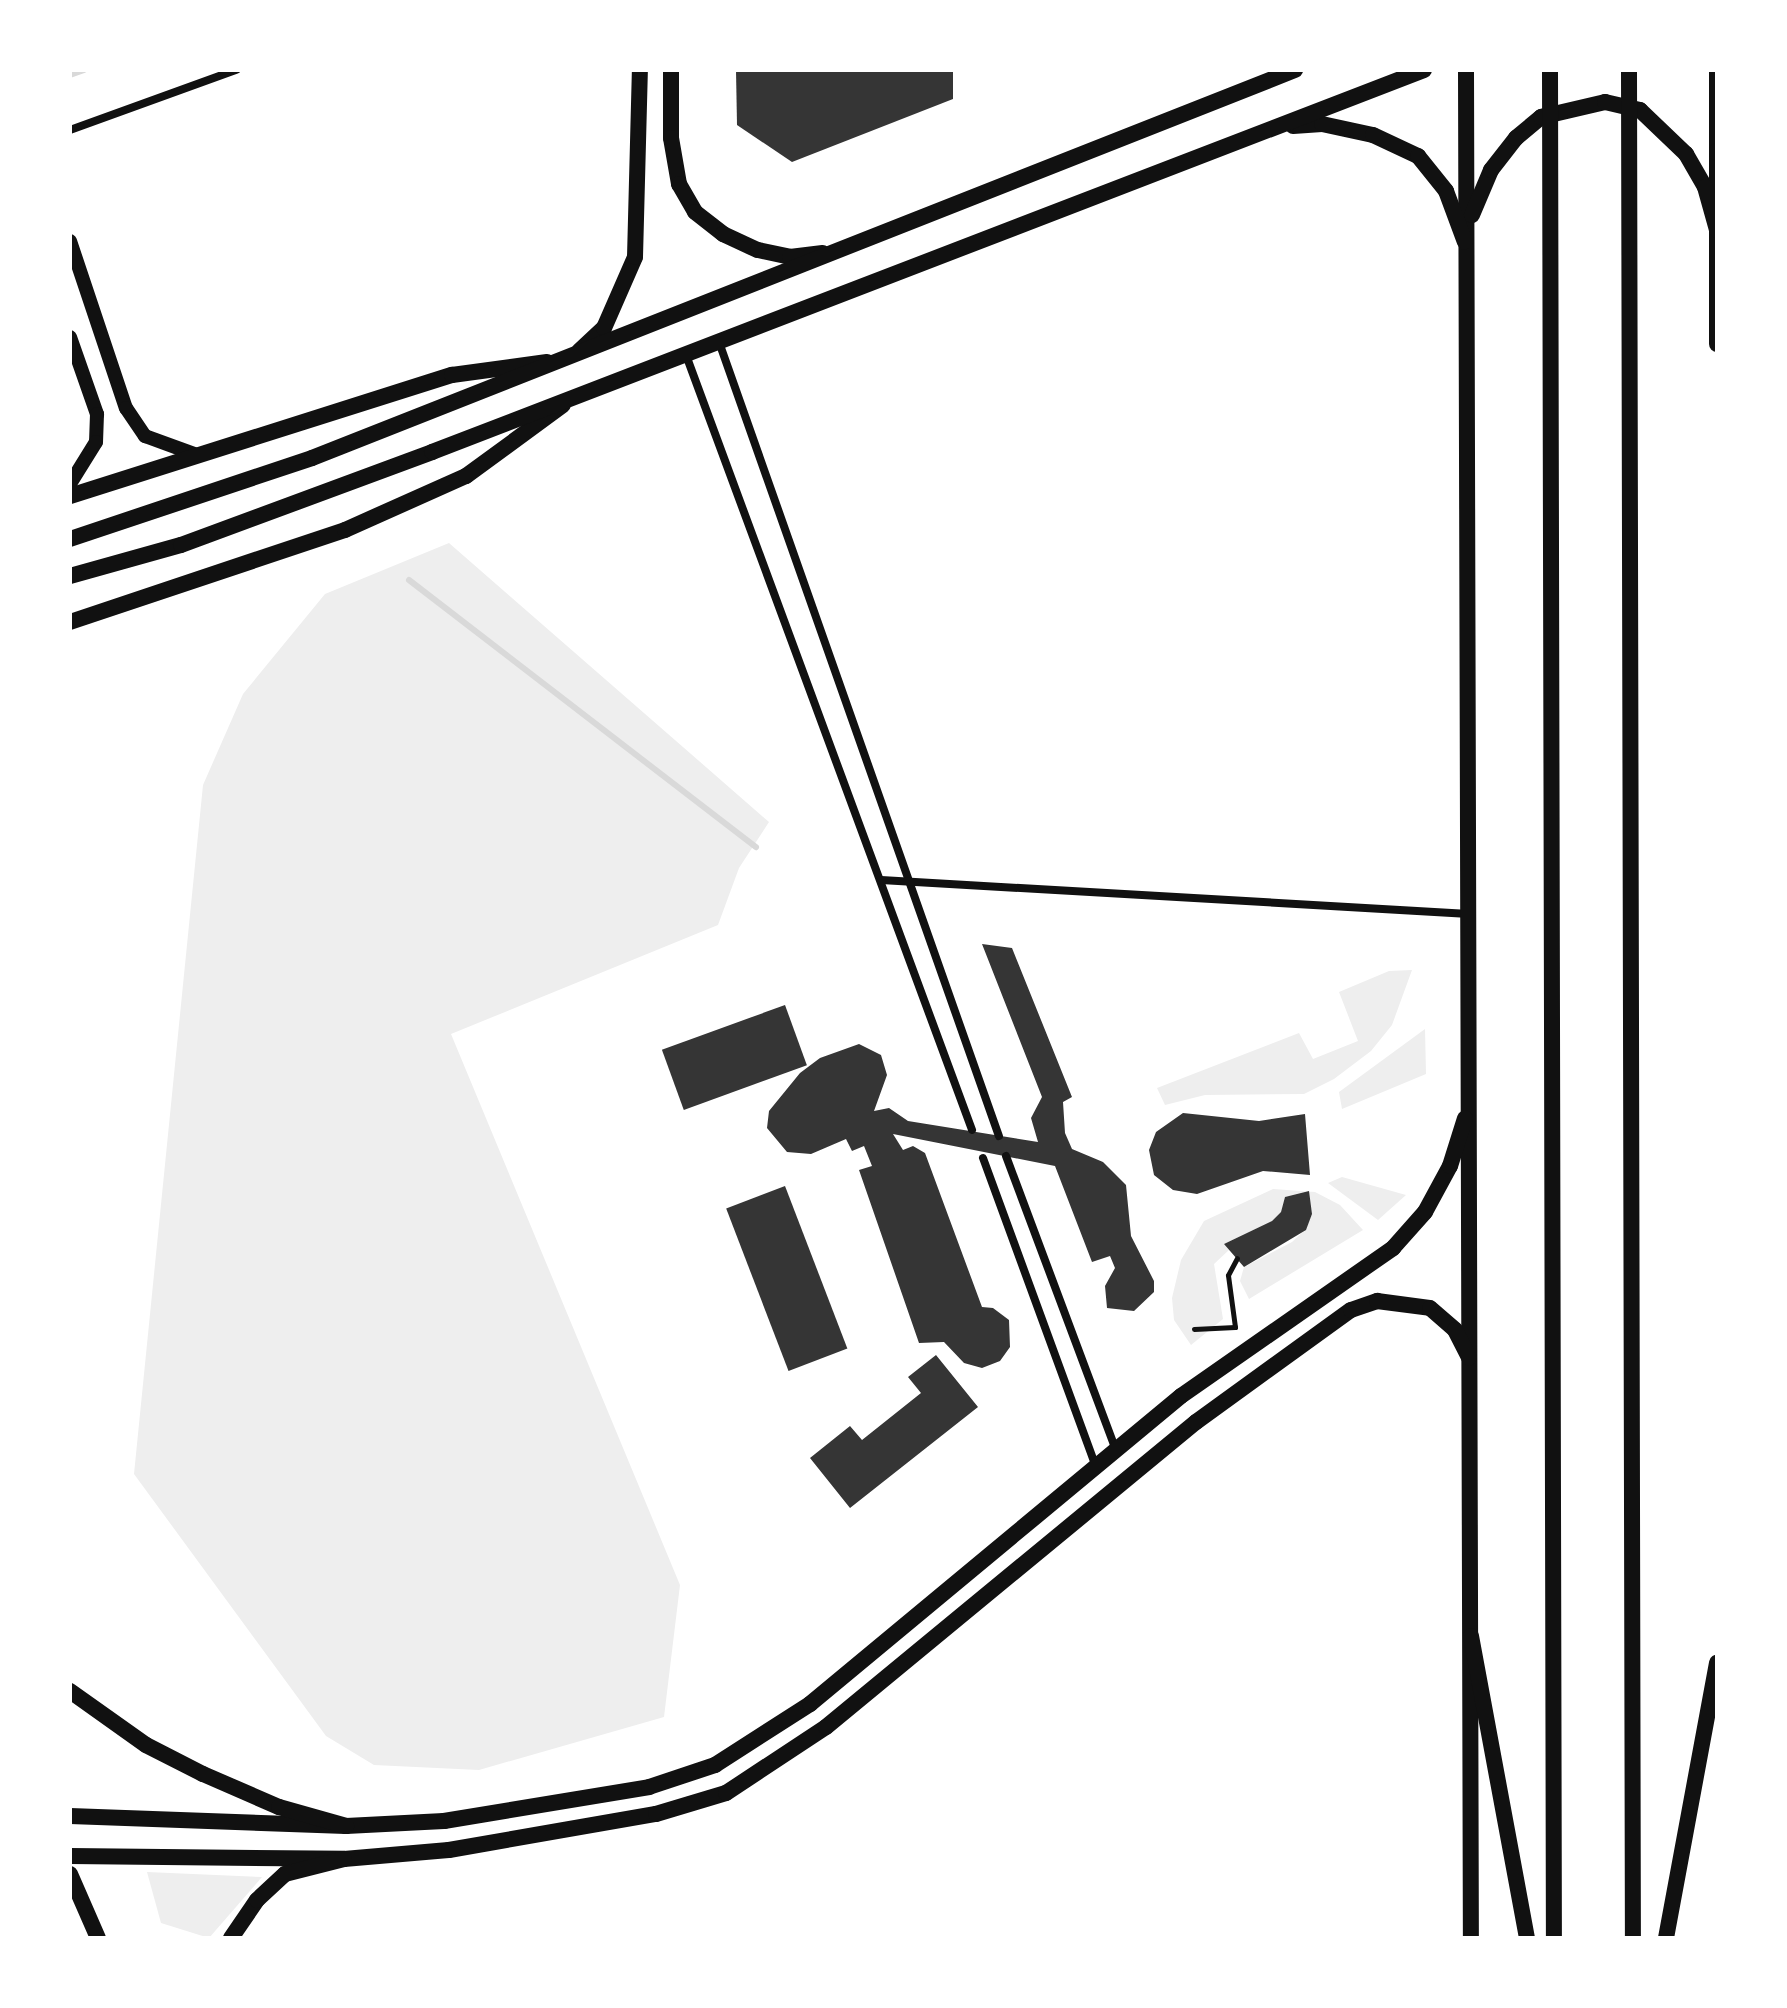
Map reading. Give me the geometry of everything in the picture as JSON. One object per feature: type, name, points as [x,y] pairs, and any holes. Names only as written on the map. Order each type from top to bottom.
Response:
[{"type":"main road","points":[[579,351],[604,328],[635,257],[640,70]]},
{"type":"main road","points":[[671,70],[671,138],[679,184],[695,212],[723,234],[758,250],[790,257],[823,253]]},
{"type":"main road","points":[[70,576],[181,545],[686,355],[1424,70]]},
{"type":"main road","points":[[1466,70],[1472,1363],[1471,1938]]},
{"type":"main road","points":[[1550,70],[1554,1938]]},
{"type":"main road","points":[[1629,70],[1633,1938]]},
{"type":"main road","points":[[1717,70],[1717,344]]},
{"type":"main road","points":[[70,539],[312,458],[823,253],[1289,72]]},
{"type":"main road","points":[[1465,242],[1476,198],[1516,138],[1541,117],[1605,102],[1640,110],[1686,154],[1705,187],[1717,230]]},
{"type":"main road","points":[[1272,129],[1322,124],[1373,135],[1418,156],[1446,191],[1465,242]]},
{"type":"main road","points":[[70,496],[452,375],[556,360]]},
{"type":"main road","points":[[70,622],[345,530],[466,476],[570,399]]},
{"type":"main road","points":[[70,1816],[346,1826],[444,1821],[649,1787],[715,1765],[810,1704],[1096,1466],[1246,1347],[1393,1248],[1425,1212],[1450,1166],[1471,1101]]},
{"type":"main road","points":[[231,1938],[257,1900],[285,1874],[344,1859],[551,1834],[656,1814],[726,1793],[826,1727],[1196,1422],[1351,1310],[1377,1301],[1430,1308],[1455,1330],[1472,1363]]},
{"type":"main road","points":[[1471,1636],[1527,1938]]},
{"type":"main road","points":[[1666,1938],[1717,1663]]},
{"type":"main road","points":[[70,1691],[146,1745],[203,1774],[279,1807],[346,1826]]},
{"type":"main road","points":[[70,1856],[344,1859]]},
{"type":"main road","points":[[70,1874],[98,1938]]},
{"type":"street","points":[[70,130],[236,70]]},
{"type":"street","points":[[70,241],[126,408],[145,436],[197,455]]},
{"type":"street","points":[[70,337],[97,414],[96,442],[70,484]]},
{"type":"street","points":[[719,342],[999,1136]]},
{"type":"street","points":[[686,355],[972,1130]]},
{"type":"street","points":[[881,880],[1470,914]]},
{"type":"street","points":[[1006,1156],[1116,1450]]},
{"type":"street","points":[[983,1158],[1096,1466]]},
{"type":"lane","points":[[1194,1329],[1235,1327],[1228,1275],[1237,1258]]},
{"type":"shaded area","points":[[449,543],[769,822],[739,868],[718,925],[451,1034],[680,1585],[664,1717],[479,1770],[374,1765],[326,1736],[134,1474],[203,785],[243,694],[325,594]]},
{"type":"shaded area","points":[[1412,970],[1392,1025],[1371,1051],[1334,1079],[1304,1094],[1205,1095],[1165,1105],[1157,1088],[1299,1033],[1313,1059],[1358,1041],[1339,992],[1389,971]]},
{"type":"shaded area","points":[[1425,1029],[1426,1074],[1342,1109],[1339,1092]]},
{"type":"shaded area","points":[[1342,1177],[1406,1195],[1378,1220],[1328,1183]]},
{"type":"shaded area","points":[[1273,1189],[1306,1191],[1285,1197],[1281,1212],[1272,1221],[1224,1244],[1230,1249],[1214,1264],[1223,1319],[1191,1345],[1174,1320],[1172,1298],[1181,1260],[1204,1221]]},
{"type":"shaded area","points":[[1308,1192],[1315,1192],[1340,1205],[1363,1230],[1249,1299],[1240,1281],[1244,1267],[1292,1242],[1305,1230],[1312,1214]]},
{"type":"shaded area","points":[[147,1872],[262,1877],[209,1938],[161,1923]]},
{"type":"building","points":[[736,70],[953,70],[953,99],[792,162],[737,125]]},
{"type":"building","points":[[982,944],[1012,948],[1072,1097],[1063,1102],[1065,1133],[1072,1149],[1103,1162],[1126,1185],[1131,1236],[1154,1281],[1154,1292],[1134,1311],[1107,1308],[1105,1286],[1115,1268],[1110,1256],[1092,1262],[1055,1166],[893,1134],[903,1150],[913,1146],[925,1153],[982,1307],[993,1308],[1009,1320],[1010,1347],[1000,1361],[982,1368],[964,1363],[944,1342],[919,1343],[859,1170],[872,1166],[864,1146],[852,1151],[846,1139],[811,1154],[787,1152],[767,1128],[769,1111],[800,1073],[820,1058],[859,1044],[881,1055],[887,1075],[874,1111],[889,1108],[908,1121],[1038,1142],[1031,1118],[1042,1097]]},
{"type":"building","points":[[785,1005],[807,1065],[684,1110],[662,1050]]},
{"type":"building","points":[[1183,1113],[1259,1121],[1305,1114],[1310,1175],[1263,1171],[1197,1194],[1173,1190],[1154,1175],[1149,1150],[1156,1132]]},
{"type":"building","points":[[785,1186],[847,1348],[789,1371],[726,1209]]},
{"type":"building","points":[[1309,1191],[1312,1214],[1306,1230],[1244,1267],[1224,1244],[1272,1221],[1281,1212],[1285,1197]]},
{"type":"building","points":[[936,1355],[978,1407],[850,1508],[810,1458],[850,1426],[862,1440],[921,1393],[908,1377]]},
{"type":"waterway","points":[[70,75],[84,70]]},
{"type":"waterway","points":[[409,580],[756,847]]}]
